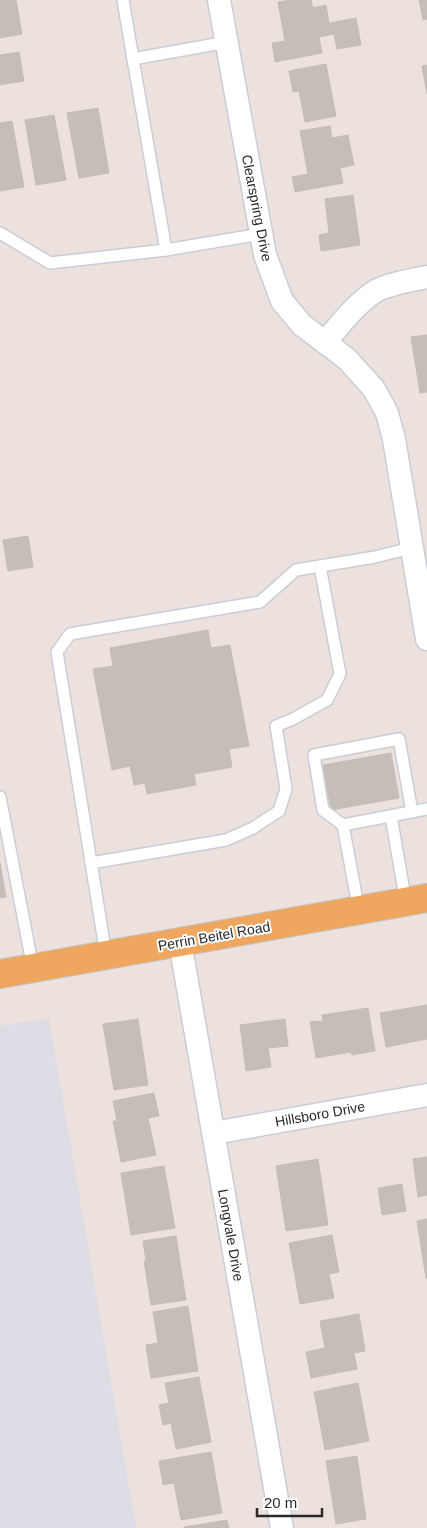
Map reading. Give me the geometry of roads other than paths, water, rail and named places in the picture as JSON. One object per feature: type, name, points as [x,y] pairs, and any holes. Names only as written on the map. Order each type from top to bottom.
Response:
[{"type":"main road","name":"Perrin Beitel Road","points":[[0,974],[417,901]]},
{"type":"street","name":"Clearspring Drive","points":[[220,0],[264,255],[282,302],[302,325],[347,359],[374,389],[387,413],[394,439],[427,639]]},
{"type":"street","points":[[325,342],[356,306],[376,290],[427,276]]},
{"type":"street","name":"Longvale Drive","points":[[180,942],[282,1528]]},
{"type":"street","name":"Hillsboro Drive","points":[[214,1132],[427,1095]]},
{"type":"lane","points":[[122,0],[166,250]]},
{"type":"lane","points":[[133,59],[227,42]]},
{"type":"lane","points":[[0,233],[50,263],[166,250],[261,234]]},
{"type":"lane","points":[[106,955],[57,652],[70,634],[260,602],[296,570],[411,548]]},
{"type":"lane","points":[[91,864],[226,840],[253,828],[279,811],[286,789],[276,726],[293,719],[326,700],[340,674],[320,566]]},
{"type":"lane","points":[[359,911],[343,825],[323,810],[314,755],[398,738],[412,812]]},
{"type":"lane","points":[[0,796],[33,968]]},
{"type":"lane","points":[[343,825],[427,809]]},
{"type":"lane","points":[[391,816],[417,901]]}]
